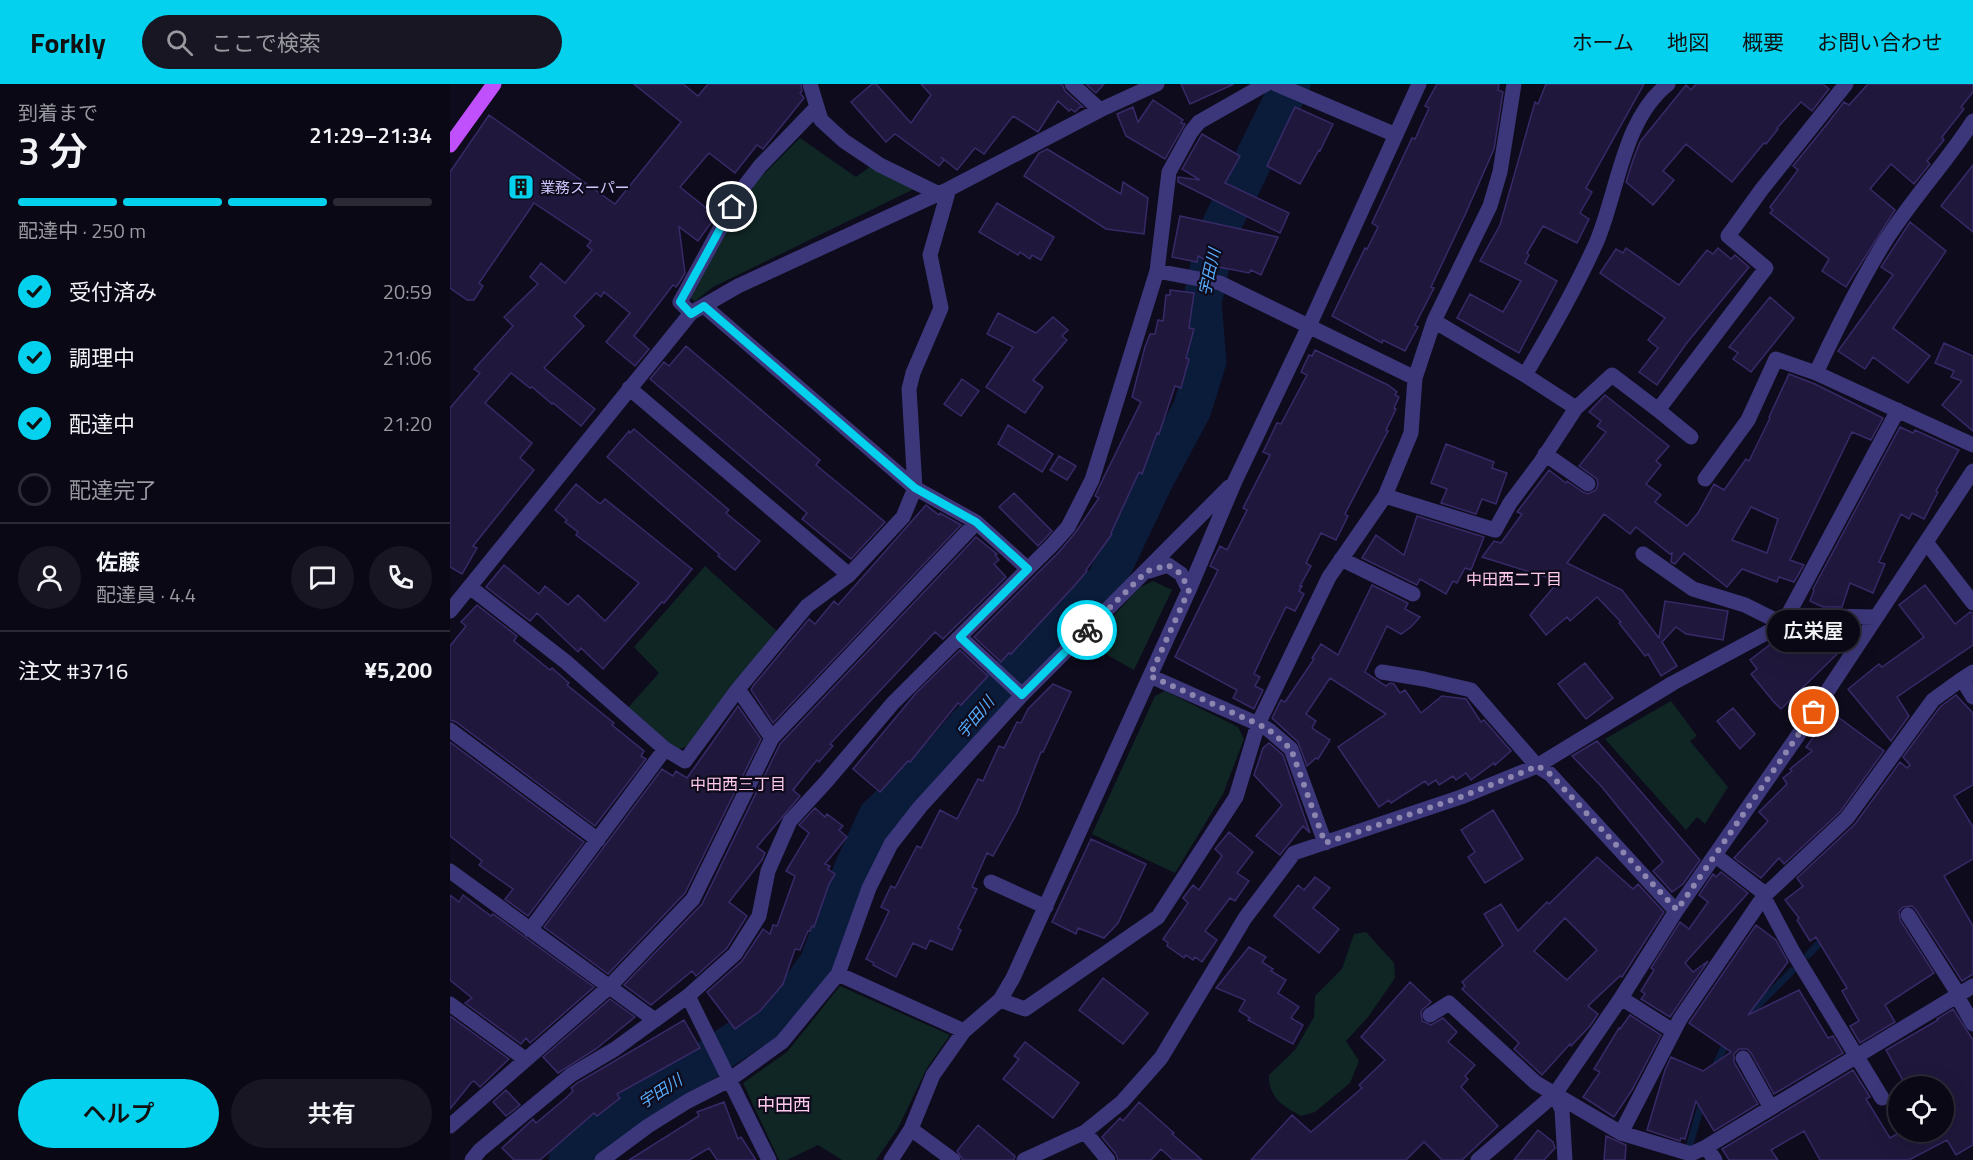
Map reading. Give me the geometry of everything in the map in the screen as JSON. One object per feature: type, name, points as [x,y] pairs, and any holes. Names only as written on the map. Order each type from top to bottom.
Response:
[{"type":"main road","points":[[450,145],[494,84]]},
{"type":"street","points":[[810,84],[821,120],[844,141],[880,165],[944,191]]},
{"type":"street","points":[[1072,84],[1100,110]]},
{"type":"street","points":[[450,611],[629,388],[697,310],[738,286],[944,191],[1100,110],[1157,84]]},
{"type":"street","points":[[472,1160],[480,1150],[571,1075],[615,1049],[688,996],[735,954],[759,916],[768,871],[790,821],[893,703],[1068,527],[1092,480],[1156,271],[1169,172],[1175,158],[1199,122],[1266,84]]},
{"type":"street","points":[[1276,84],[1396,135]]},
{"type":"street","points":[[891,1160],[910,1129],[933,1075],[964,1031],[1000,1000],[1013,978],[1189,590],[1235,481],[1310,326],[1419,84]]},
{"type":"street","points":[[1000,1000],[1025,1009],[1158,917],[1236,797],[1258,724],[1329,577],[1385,496],[1411,434],[1415,378],[1434,321],[1490,206],[1500,172],[1514,84]]},
{"type":"street","points":[[1525,375],[1563,312],[1596,242],[1610,209],[1620,165],[1633,134],[1650,103],[1668,84]]},
{"type":"street","points":[[1658,410],[1766,268],[1728,236],[1762,189],[1846,84]]},
{"type":"street","points":[[817,107],[760,166],[740,192],[680,302],[697,310],[915,488],[976,522],[1028,569]]},
{"type":"street","points":[[1816,373],[1847,305],[1885,242],[1920,190],[1973,121]]},
{"type":"street","points":[[470,586],[566,662],[666,749],[685,761],[738,689],[807,606],[849,575],[903,516],[915,488],[909,389],[913,373],[941,308],[930,255],[944,191]]},
{"type":"street","points":[[1156,271],[1220,283],[1415,378]]},
{"type":"street","points":[[1434,321],[1576,408]]},
{"type":"street","points":[[1705,479],[1748,420],[1776,359],[1816,373],[1973,444]]},
{"type":"street","points":[[1385,496],[1495,530],[1510,503],[1576,408],[1612,375],[1691,437]]},
{"type":"street","points":[[629,388],[849,575]]},
{"type":"street","points":[[1782,624],[1898,410]]},
{"type":"street","points":[[1545,454],[1588,484]]},
{"type":"street","points":[[1478,1160],[1556,1094],[1973,471]]},
{"type":"street","points":[[602,1160],[648,1126],[688,1101],[729,1080],[782,1042],[838,974],[869,888],[891,844],[920,807],[1022,695],[1235,481]]},
{"type":"street","points":[[450,1126],[609,987],[693,899],[772,738],[971,528]]},
{"type":"street","points":[[1926,542],[1973,603]]},
{"type":"street","points":[[1643,554],[1693,589],[1745,605],[1782,624]]},
{"type":"street","points":[[1341,559],[1413,594]]},
{"type":"street","points":[[1147,571],[1168,565],[1181,574],[1189,590]]},
{"type":"street","points":[[1024,1160],[1085,1132],[1122,1102],[1161,1058],[1245,918],[1294,853],[1461,797],[1538,766],[1673,683],[1782,624],[1826,616],[1876,617]]},
{"type":"street","points":[[960,637],[1022,695]]},
{"type":"street","points":[[1382,672],[1471,690],[1538,766],[1550,774],[1677,910]]},
{"type":"street","points":[[1150,676],[1258,724],[1269,730],[1291,749],[1325,843]]},
{"type":"street","points":[[1621,1133],[1691,1002],[1764,896],[1847,818],[1933,700],[1968,676],[1973,697]]},
{"type":"street","points":[[738,689],[772,738]]},
{"type":"street","points":[[450,730],[598,840]]},
{"type":"street","points":[[530,930],[666,749]]},
{"type":"street","points":[[1716,856],[1760,890],[1793,952],[1882,1098]]},
{"type":"street","points":[[450,870],[655,1020]]},
{"type":"street","points":[[991,882],[1046,907]]},
{"type":"street","points":[[1908,915],[1973,1024]]},
{"type":"street","points":[[838,974],[964,1031]]},
{"type":"street","points":[[1430,1016],[1449,1003],[1536,1083],[1621,1133],[1691,1154],[1711,1154],[1771,1108],[1973,986]]},
{"type":"street","points":[[688,996],[769,1160]]},
{"type":"street","points":[[1621,998],[1674,1031]]},
{"type":"street","points":[[450,1004],[525,1059]]},
{"type":"street","points":[[1743,1058],[1771,1108]]},
{"type":"street","points":[[1556,1094],[1562,1110],[1565,1160]]},
{"type":"street","points":[[910,1129],[953,1160]]},
{"type":"street","points":[[1085,1132],[1108,1160]]},
{"type":"green space","points":[[800,138],[856,177],[871,166],[914,189],[713,287],[694,302],[690,296],[752,186]]},
{"type":"green space","points":[[705,566],[778,632],[687,746],[677,750],[626,710],[659,673],[634,647]]},
{"type":"green space","points":[[1153,581],[1172,590],[1134,670],[1088,644],[1139,588]]},
{"type":"green space","points":[[1165,691],[1238,727],[1244,739],[1223,794],[1175,873],[1092,834],[1155,696]]},
{"type":"green space","points":[[1671,701],[1697,736],[1690,741],[1728,787],[1705,824],[1697,817],[1686,830],[1605,739]]},
{"type":"green space","points":[[1366,932],[1394,963],[1395,978],[1368,1017],[1346,1041],[1359,1061],[1350,1083],[1315,1112],[1301,1116],[1274,1095],[1269,1083],[1269,1075],[1295,1050],[1314,1017],[1315,996],[1342,969],[1354,934]]},
{"type":"green space","points":[[840,986],[950,1035],[927,1068],[898,1128],[876,1160],[842,1160],[818,1145],[787,1160],[779,1160],[743,1083],[787,1052]]},
{"type":"building","points":[[634,84],[683,84],[698,96],[708,84],[801,84],[800,93],[804,98],[763,149],[757,145],[735,173],[709,153],[680,187],[716,216],[698,241],[679,227],[685,273],[676,287],[673,285],[634,336],[649,349],[635,366],[606,342],[630,313],[604,292],[601,297],[596,293],[574,316],[584,326],[544,368],[595,409],[581,426],[511,373],[485,403],[532,443],[520,458],[534,470],[473,546],[477,548],[462,574],[450,567],[450,408],[480,373],[474,369],[513,326],[504,317],[538,284],[530,277],[541,263],[565,283],[592,250],[587,246],[591,241],[534,203],[479,283],[483,286],[474,300],[467,300],[450,288],[450,172],[489,115],[615,204],[681,122]]},
{"type":"building","points":[[872,84],[876,84],[911,123],[931,95],[921,84],[1062,84],[1065,91],[1083,107],[1075,112],[1071,109],[1069,111],[1058,101],[1038,132],[1013,116],[984,154],[975,148],[957,170],[941,157],[944,160],[939,166],[895,134],[886,142],[851,102]]},
{"type":"building","points":[[1086,84],[1104,84],[1096,93]]},
{"type":"building","points":[[1181,84],[1234,84],[1190,104]]},
{"type":"building","points":[[1437,84],[1499,84],[1498,90],[1503,92],[1494,149],[1431,287],[1434,288],[1415,325],[1418,327],[1405,351],[1383,340],[1382,343],[1332,316],[1365,248],[1367,249],[1378,227],[1372,223],[1412,138],[1415,139],[1429,108],[1425,106]]},
{"type":"building","points":[[1546,84],[1644,84],[1586,188],[1592,192],[1580,213],[1589,219],[1577,243],[1543,226],[1527,253],[1529,255],[1525,263],[1557,281],[1519,353],[1457,318],[1470,294],[1503,312],[1521,281],[1480,261],[1500,225],[1535,102],[1538,104]]},
{"type":"building","points":[[1696,84],[1823,84],[1829,89],[1812,111],[1801,102],[1732,182],[1686,144],[1663,171],[1674,180],[1653,205],[1626,182],[1633,160],[1640,142],[1686,85],[1691,90]]},
{"type":"building","points":[[1868,84],[1973,84],[1973,92],[1961,107],[1964,109],[1942,137],[1944,140],[1927,161],[1930,164],[1914,184],[1891,164],[1870,189],[1895,210],[1846,287],[1822,271],[1829,259],[1770,213],[1773,210],[1770,207],[1798,170],[1793,166],[1844,102],[1849,105]]},
{"type":"building","points":[[1153,100],[1183,120],[1181,123],[1185,124],[1165,159],[1126,136],[1117,114],[1133,107],[1138,122]]},
{"type":"building","points":[[1295,107],[1333,124],[1300,184],[1267,166]]},
{"type":"building","points":[[1202,134],[1240,156],[1225,183],[1289,213],[1280,233],[1178,182],[1178,177],[1200,180],[1182,169]]},
{"type":"building","points":[[1047,149],[1121,194],[1123,182],[1148,198],[1144,234],[1106,229],[1024,176],[1039,153]]},
{"type":"building","points":[[1973,165],[1973,232],[1941,206]]},
{"type":"building","points":[[997,203],[1054,237],[1041,260],[1032,255],[1030,259],[1020,252],[1018,255],[979,232]]},
{"type":"building","points":[[1180,216],[1278,237],[1261,275],[1251,270],[1249,273],[1219,267],[1198,256],[1197,262],[1172,257]]},
{"type":"building","points":[[1910,222],[1946,251],[1893,328],[1930,356],[1908,383],[1873,357],[1865,369],[1838,351],[1893,275],[1881,267]]},
{"type":"building","points":[[1626,248],[1679,285],[1707,250],[1713,254],[1718,248],[1731,259],[1735,255],[1749,267],[1686,344],[1657,385],[1639,372],[1658,348],[1648,340],[1665,318],[1600,273],[1616,249],[1623,253]]},
{"type":"building","points":[[1170,290],[1194,293],[1189,328],[1194,329],[1181,388],[1175,386],[1159,434],[1157,433],[1142,474],[1139,472],[1112,534],[1087,571],[1001,662],[974,637],[1059,552],[1099,498],[1095,496],[1141,402],[1132,397],[1145,347],[1150,334],[1155,334],[1158,320],[1163,321],[1166,295],[1170,295]]},
{"type":"building","points":[[1770,297],[1794,318],[1751,372],[1733,359],[1738,353],[1729,347]]},
{"type":"building","points":[[998,313],[1036,333],[1053,317],[1068,330],[1062,336],[1067,340],[1033,380],[1043,387],[1025,413],[986,387],[1013,347],[987,334]]},
{"type":"building","points":[[1944,343],[1973,356],[1973,431],[1942,405],[1962,381],[1951,377],[1954,371],[1935,363]]},
{"type":"building","points":[[686,346],[820,460],[816,465],[885,522],[851,559],[802,519],[807,513],[650,379],[664,362],[669,366]]},
{"type":"building","points":[[1315,350],[1388,385],[1397,392],[1395,395],[1399,397],[1386,430],[1388,431],[1345,514],[1348,516],[1336,540],[1321,533],[1306,563],[1311,566],[1299,591],[1304,594],[1295,611],[1286,607],[1267,646],[1254,674],[1260,677],[1255,686],[1263,690],[1254,709],[1233,698],[1237,690],[1175,657],[1218,570],[1210,566],[1220,546],[1227,550],[1247,510],[1243,508],[1270,455],[1263,452],[1277,423],[1281,424],[1307,375],[1301,372],[1309,355],[1312,356]]},
{"type":"building","points":[[1789,374],[1815,384],[1883,418],[1871,440],[1852,432],[1790,560],[1804,565],[1794,582],[1779,577],[1777,582],[1742,569],[1727,587],[1684,553],[1675,564],[1671,562],[1672,553],[1670,554],[1636,527],[1630,534],[1604,514],[1567,563],[1622,590],[1659,638],[1665,601],[1728,611],[1723,640],[1686,634],[1676,627],[1662,642],[1677,666],[1661,676],[1648,654],[1645,656],[1619,623],[1621,622],[1597,597],[1570,621],[1567,617],[1546,635],[1530,615],[1559,581],[1482,557],[1494,541],[1501,543],[1522,514],[1517,512],[1549,470],[1583,492],[1588,494],[1596,490],[1597,479],[1579,466],[1606,432],[1597,426],[1601,421],[1589,412],[1605,395],[1669,446],[1656,461],[1661,465],[1646,484],[1661,495],[1655,502],[1687,526],[1698,513],[1714,484],[1724,490],[1746,459],[1749,461]],"holes":[[[1751,507],[1778,519],[1767,553],[1732,540]]]},
{"type":"building","points":[[962,379],[979,391],[961,416],[944,404]]},
{"type":"building","points":[[1008,425],[1053,454],[1042,472],[998,444]]},
{"type":"building","points":[[1900,427],[1913,433],[1915,430],[1959,450],[1936,491],[1938,492],[1924,519],[1912,513],[1909,519],[1901,514],[1879,562],[1885,564],[1873,593],[1850,583],[1842,607],[1823,607],[1810,601],[1813,589]]},
{"type":"building","points":[[634,429],[729,510],[726,513],[760,541],[735,570],[607,457],[629,431],[630,433]]},
{"type":"building","points":[[1446,444],[1494,462],[1492,468],[1507,473],[1496,504],[1482,499],[1476,514],[1441,503],[1447,489],[1431,483]]},
{"type":"building","points":[[1059,456],[1076,466],[1067,480],[1050,470]]},
{"type":"building","points":[[576,484],[600,504],[605,499],[692,569],[603,669],[581,648],[578,652],[537,613],[530,621],[486,587],[504,565],[539,594],[545,586],[568,605],[578,595],[605,621],[639,583],[576,535],[578,532],[555,510]]},
{"type":"building","points":[[1014,493],[1052,531],[1038,546],[999,507]]},
{"type":"building","points":[[926,505],[939,515],[940,513],[961,525],[773,723],[751,690],[753,686],[809,619],[815,624],[834,601],[838,605]]},
{"type":"building","points":[[1417,516],[1484,537],[1471,570],[1465,568],[1457,583],[1453,581],[1446,594],[1420,579],[1417,585],[1362,558],[1376,535],[1404,555]]},
{"type":"building","points":[[976,537],[997,554],[995,555],[999,560],[994,564],[1006,577],[943,639],[935,632],[830,744],[833,746],[819,762],[817,760],[793,790],[800,796],[757,847],[765,853],[762,860],[729,902],[747,916],[727,948],[696,976],[692,971],[651,1005],[624,985],[702,904],[780,744]]},
{"type":"building","points":[[1372,585],[1408,603],[1405,609],[1420,617],[1401,634],[1387,626],[1365,672],[1386,686],[1390,683],[1394,684],[1400,693],[1405,690],[1421,713],[1442,696],[1466,699],[1481,722],[1484,720],[1511,751],[1495,765],[1494,763],[1471,780],[1466,773],[1456,780],[1453,776],[1439,785],[1436,780],[1428,785],[1425,781],[1391,803],[1389,800],[1379,807],[1338,747],[1386,714],[1330,678],[1306,714],[1316,721],[1312,728],[1330,740],[1318,759],[1316,758],[1307,766],[1298,742],[1272,718],[1281,700],[1285,702],[1314,659],[1312,658],[1321,644],[1338,655]]},
{"type":"building","points":[[1925,585],[1955,624],[1970,612],[1973,613],[1973,645],[1897,697],[1909,716],[1891,741],[1848,689],[1879,664],[1882,667],[1924,637],[1899,605]]},
{"type":"building","points":[[477,605],[517,636],[514,641],[550,670],[552,668],[569,683],[567,685],[644,751],[641,756],[646,759],[595,826],[456,722],[450,720],[450,646],[466,626],[461,622]]},
{"type":"building","points":[[1827,626],[1849,626],[1853,630],[1835,652],[1837,654],[1781,709],[1751,674],[1757,669],[1750,660],[1772,643],[1778,651],[1799,631]]},
{"type":"building","points":[[960,650],[988,676],[961,705],[958,703],[910,762],[908,761],[880,792],[853,769],[916,693]]},
{"type":"building","points":[[1585,663],[1613,698],[1586,719],[1558,684]]},
{"type":"building","points":[[1053,684],[1071,692],[1041,752],[1017,813],[993,856],[987,853],[972,887],[977,889],[958,928],[961,930],[952,950],[930,940],[926,949],[913,943],[896,977],[873,965],[874,963],[866,959],[889,911],[881,907],[891,886],[895,888],[917,846],[921,848],[940,810],[957,819],[978,779],[983,781],[999,746],[1004,748],[1017,722],[1021,723],[1028,709]]},
{"type":"building","points":[[1956,695],[1973,713],[1973,785],[1954,796],[1973,827],[1973,859],[1944,876],[1973,926],[1973,974],[1962,981],[1916,910],[1912,906],[1903,907],[1899,911],[1900,920],[1934,973],[1885,1005],[1895,1022],[1860,1043],[1850,1026],[1859,1021],[1842,991],[1847,988],[1816,937],[1810,941],[1797,920],[1799,918],[1785,900],[1803,886],[1797,878],[1855,824],[1900,762],[1907,768],[1910,765],[1903,757],[1940,707]]},
{"type":"building","points":[[738,706],[761,739],[685,893],[608,974],[544,927],[662,769],[673,776],[676,771],[687,778]]},
{"type":"building","points":[[1733,708],[1755,734],[1740,749],[1717,721]]},
{"type":"building","points":[[1827,709],[1884,751],[1840,812],[1784,864],[1779,858],[1761,878],[1734,858],[1768,821],[1759,812],[1787,784],[1783,778],[1792,771],[1790,769],[1812,751],[1806,747],[1815,735],[1812,732]]},
{"type":"building","points":[[1597,741],[1700,860],[1683,884],[1672,892],[1653,871],[1663,862],[1601,786],[1572,756]]},
{"type":"building","points":[[450,742],[584,842],[528,916],[505,899],[513,889],[479,865],[482,861],[450,836]]},
{"type":"building","points":[[1269,743],[1283,755],[1310,833],[1303,826],[1280,855],[1256,836],[1282,805],[1254,775],[1263,748]]},
{"type":"building","points":[[815,808],[825,817],[827,814],[843,826],[839,830],[847,837],[825,864],[830,866],[828,869],[835,874],[829,884],[814,927],[812,926],[808,931],[800,950],[795,949],[783,984],[760,1011],[735,1029],[707,992],[742,961],[763,929],[770,934],[773,925],[777,926],[795,876],[786,871],[809,833],[799,825]]},
{"type":"building","points":[[1493,810],[1523,859],[1485,883],[1468,857],[1475,852],[1461,830]]},
{"type":"building","points":[[1229,832],[1253,852],[1237,873],[1249,881],[1235,901],[1230,898],[1205,931],[1217,940],[1202,962],[1186,955],[1184,958],[1167,946],[1168,943],[1163,939],[1188,903],[1183,898],[1193,885],[1199,890],[1222,856],[1215,849]]},
{"type":"building","points":[[1091,839],[1146,864],[1118,923],[1104,938],[1078,928],[1076,934],[1052,922]]},
{"type":"building","points":[[1597,857],[1633,889],[1638,884],[1664,912],[1622,977],[1620,976],[1588,1006],[1598,1014],[1590,1026],[1542,1075],[1514,1049],[1519,1043],[1462,989],[1465,986],[1462,982],[1503,945],[1484,914],[1501,904],[1518,931],[1547,902],[1549,904]],"holes":[[[1565,918],[1597,950],[1567,980],[1534,951]]]},
{"type":"building","points":[[1721,872],[1748,893],[1685,963],[1693,972],[1708,961],[1670,1017],[1641,999],[1645,994],[1641,991],[1654,970],[1651,968],[1680,922],[1689,929],[1708,902],[1699,895],[1713,874],[1716,877]]},
{"type":"building","points":[[1315,877],[1330,888],[1313,908],[1339,929],[1319,953],[1274,916],[1298,885],[1304,890]]},
{"type":"building","points":[[450,895],[459,902],[463,895],[491,916],[493,914],[594,987],[530,1043],[526,1038],[521,1044],[465,1003],[472,998],[450,980]]},
{"type":"building","points":[[1756,925],[1776,940],[1788,962],[1748,1015],[1799,990],[1828,1038],[1833,1036],[1843,1053],[1774,1094],[1751,1053],[1747,1049],[1739,1049],[1734,1054],[1734,1062],[1758,1104],[1714,1131],[1696,1101],[1685,1139],[1681,1138],[1680,1141],[1647,1130],[1671,1057],[1703,1071],[1731,1052],[1689,1023]]},
{"type":"building","points":[[1249,947],[1266,957],[1262,962],[1286,980],[1278,993],[1299,1007],[1291,1018],[1303,1025],[1293,1044],[1248,1020],[1250,1018],[1239,1011],[1245,1000],[1216,988]]},
{"type":"building","points":[[1103,978],[1148,1013],[1123,1044],[1079,1010]]},
{"type":"building","points":[[1410,982],[1431,1002],[1421,1011],[1422,1021],[1431,1025],[1443,1018],[1457,1032],[1448,1042],[1475,1065],[1465,1076],[1468,1079],[1461,1087],[1498,1126],[1462,1160],[1442,1160],[1424,1142],[1406,1160],[1251,1160],[1292,1115],[1311,1132],[1362,1088],[1359,1085],[1385,1060],[1361,1037]]},
{"type":"building","points":[[610,999],[635,1017],[596,1049],[558,1073],[543,1057]]},
{"type":"building","points":[[1953,1009],[1973,1040],[1973,1145],[1956,1155],[1948,1142],[1954,1142],[1954,1076],[1900,1076],[1886,1050]]},
{"type":"building","points":[[1630,1015],[1661,1035],[1632,1090],[1614,1117],[1583,1097],[1600,1072],[1594,1069],[1619,1028]]},
{"type":"building","points":[[450,1016],[509,1059],[480,1087],[474,1081],[471,1083],[450,1109]]},
{"type":"building","points":[[684,1020],[700,1048],[617,1094],[620,1098],[597,1116],[594,1113],[540,1160],[514,1160],[502,1148],[533,1119],[536,1123],[566,1098],[573,1091],[571,1088],[577,1083]]},
{"type":"building","points":[[1025,1042],[1079,1083],[1053,1118],[1003,1079],[1019,1059],[1014,1056]]},
{"type":"building","points":[[1853,1070],[1870,1097],[1866,1099],[1888,1135],[1888,1142],[1943,1142],[1909,1160],[1820,1160],[1804,1131],[1771,1150],[1778,1160],[1729,1160],[1722,1149]]},
{"type":"building","points":[[506,1090],[520,1105],[506,1116],[493,1102]]},
{"type":"building","points":[[724,1102],[738,1139],[741,1137],[756,1160],[717,1160],[709,1148],[689,1160],[629,1160],[699,1116],[697,1112]]},
{"type":"building","points":[[1139,1102],[1202,1160],[1173,1160],[1161,1149],[1151,1160],[1118,1160],[1102,1137],[1120,1118],[1123,1121]]},
{"type":"building","points":[[978,1125],[1015,1156],[1014,1160],[963,1160],[957,1151]]},
{"type":"building","points":[[1538,1130],[1553,1142],[1555,1148],[1544,1160],[1514,1160]]},
{"type":"building","points":[[1606,1136],[1626,1145],[1625,1160],[1604,1160]]},
{"type":"waterway","name":"宇田川","points":[[568,1160],[594,1134],[786,1008],[819,963],[853,870],[878,816],[943,754],[1014,671],[1106,581],[1154,480],[1192,409],[1207,361],[1202,302],[1217,234],[1291,84]]},
{"type":"waterway","points":[[1808,955],[1825,937]]},
{"type":"waterway","points":[[1743,1020],[1792,971]]},
{"type":"waterway","points":[[1714,1069],[1727,1041]]},
{"type":"waterway","points":[[1690,1144],[1702,1102]]},
{"type":"way so far","points":[[1087,630],[1147,571],[1168,565],[1181,574],[1189,590],[1150,676],[1258,724],[1269,730],[1291,749],[1325,843],[1461,797],[1538,766],[1550,774],[1677,910],[1814,712]]},
{"type":"place","name":"業務スーパー","points":[[521,187]]},
{"type":"place","name":"広栄屋","points":[[1814,712]]},
{"type":"district","name":"中田西二丁目","points":[[1514,579]]},
{"type":"district","name":"中田西三丁目","points":[[738,784]]},
{"type":"district","name":"中田西","points":[[784,1104]]},
{"type":"route","points":[[732,207],[680,302],[691,314],[704,306],[915,488],[976,522],[1028,569],[960,637],[1022,695],[1087,630]]}]
